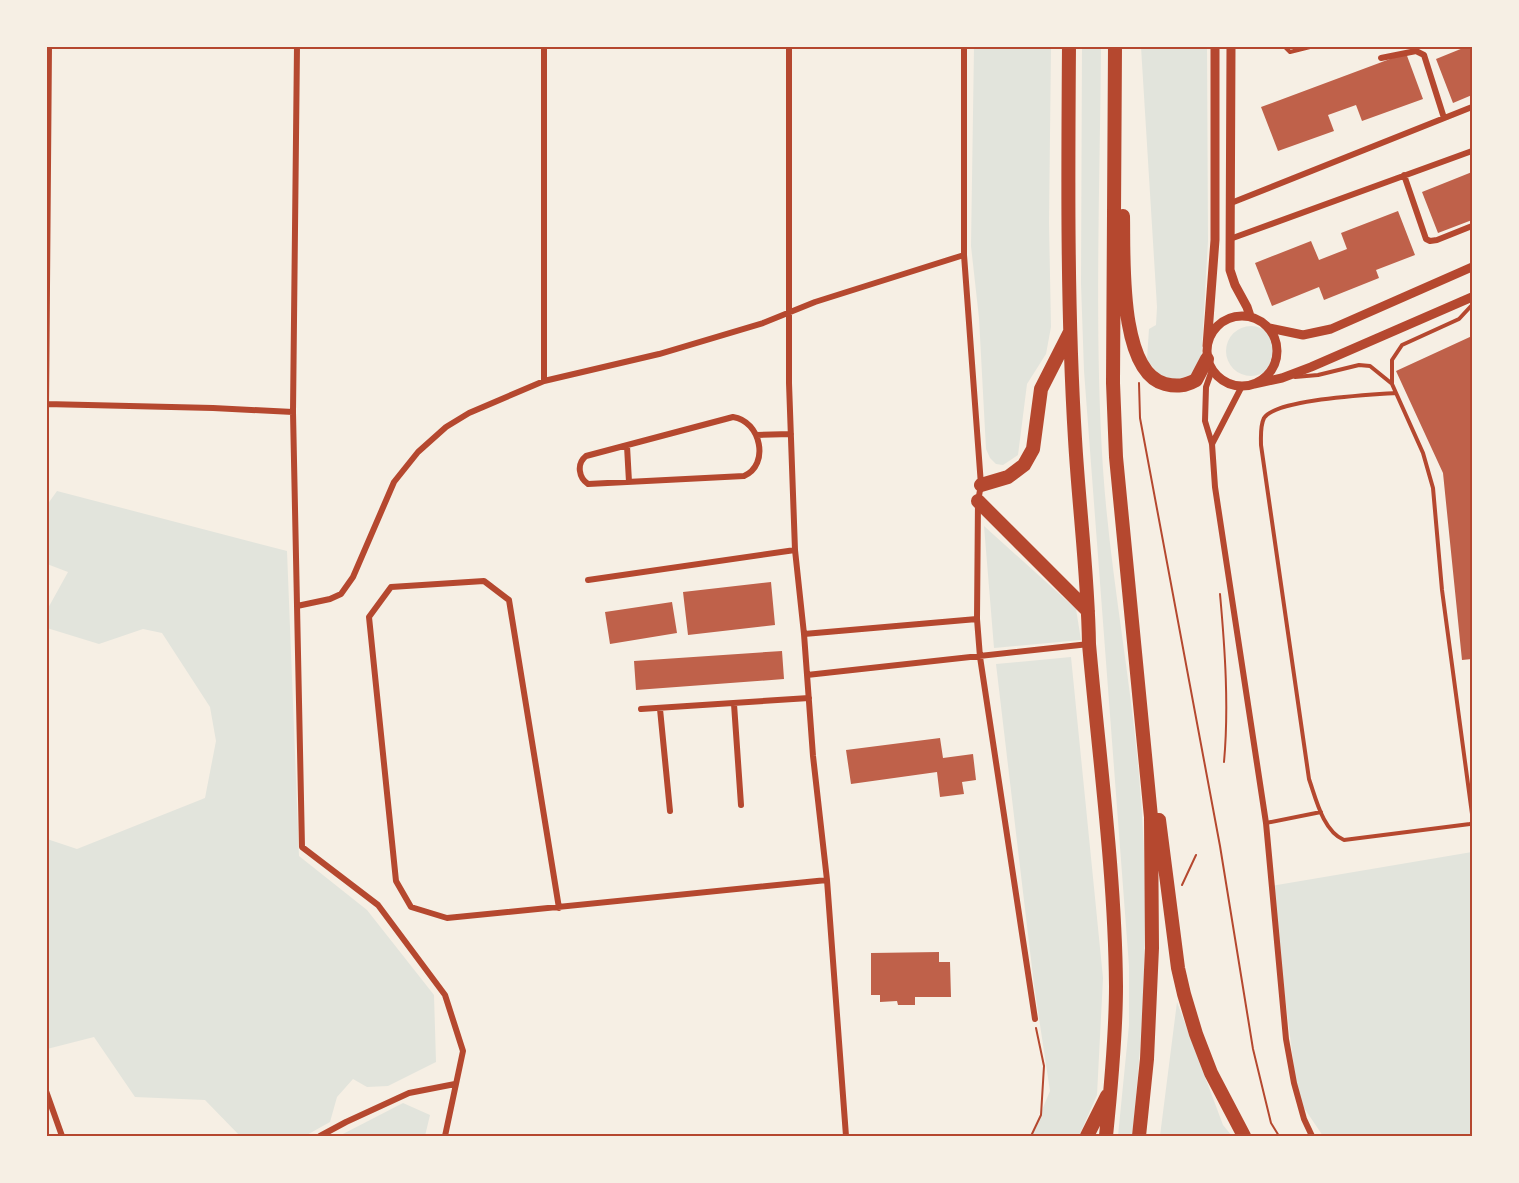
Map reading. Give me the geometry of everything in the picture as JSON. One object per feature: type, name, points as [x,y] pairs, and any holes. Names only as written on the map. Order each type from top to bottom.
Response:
[{"type":"highway","points":[[1069,46],[1071,330],[1075,439],[1089,644],[1115,932],[1116,989],[1106,1137]]},
{"type":"highway","points":[[1116,46],[1126,303],[1132,341],[1139,363],[1148,374],[1161,383],[1177,387],[1196,380],[1208,358]]},
{"type":"highway","points":[[1116,46],[1113,383],[1116,457],[1151,817],[1152,895],[1147,1059],[1139,1137]]},
{"type":"highway","points":[[981,485],[1008,477],[1024,465],[1033,449],[1041,389],[1071,330]]},
{"type":"highway","points":[[978,501],[1088,611]]},
{"type":"highway","points":[[1143,723],[1152,768],[1178,968],[1184,994],[1211,1073],[1244,1137]]},
{"type":"highway","points":[[1088,1137],[1111,1086]]},
{"type":"street","points":[[49,46],[47,405],[293,412]]},
{"type":"street","points":[[297,46],[293,412],[302,847],[378,905],[445,995],[463,1051],[445,1137]]},
{"type":"street","points":[[544,46],[544,381]]},
{"type":"street","points":[[789,46],[788,312],[795,550],[827,880],[846,1137]]},
{"type":"street","points":[[964,46],[964,255],[981,485],[978,501],[977,619],[980,657],[1035,1019]]},
{"type":"street","points":[[1215,46],[1215,240],[1205,421],[1212,444],[1215,487],[1266,823],[1286,1039],[1294,1083],[1304,1119],[1312,1137]]},
{"type":"street","points":[[1231,46],[1230,270],[1234,285],[1250,316]]},
{"type":"street","points":[[1381,58],[1416,51],[1424,56],[1444,118]]},
{"type":"street","points":[[1231,203],[1473,107]]},
{"type":"street","points":[[1230,239],[1473,151]]},
{"type":"street","points":[[1404,175],[1426,239],[1437,240],[1473,226]]},
{"type":"street","points":[[297,606],[330,599],[341,594],[348,586],[394,482],[418,452],[446,427],[469,412],[544,381],[660,354],[763,323],[815,302],[964,255]]},
{"type":"street","points":[[1269,328],[1303,335],[1331,329],[1473,267]]},
{"type":"street","points":[[1254,384],[1272,370],[1276,359],[1275,337],[1269,328],[1250,316],[1228,319],[1218,325],[1210,335],[1208,358],[1231,384],[1242,386],[1254,384],[1282,378],[1473,297]]},
{"type":"street","points":[[1212,444],[1242,386]]},
{"type":"street","points":[[733,417],[748,422],[757,435],[758,463],[750,473],[744,476],[588,484],[580,475],[580,464],[586,456],[733,417]]},
{"type":"street","points":[[757,435],[791,434]]},
{"type":"street","points":[[627,446],[629,482]]},
{"type":"street","points":[[588,580],[795,550]]},
{"type":"street","points":[[559,908],[509,600],[484,581],[391,588],[369,617],[396,881],[411,907],[447,918],[559,908],[827,880]]},
{"type":"street","points":[[804,634],[977,619]]},
{"type":"street","points":[[807,675],[1089,644]]},
{"type":"street","points":[[641,709],[809,698]]},
{"type":"street","points":[[734,704],[741,805]]},
{"type":"street","points":[[660,709],[670,811]]},
{"type":"street","points":[[320,1137],[346,1122],[409,1093],[455,1084]]},
{"type":"street","points":[[46,1091],[62,1137]]},
{"type":"lane","points":[[1284,46],[1294,53],[1314,46]]},
{"type":"lane","points":[[1473,305],[1459,319],[1402,345],[1392,360],[1392,384],[1423,453],[1434,488],[1442,591],[1473,814]]},
{"type":"lane","points":[[1282,378],[1318,375],[1359,365],[1370,366],[1392,384]]},
{"type":"lane","points":[[1395,393],[1334,397],[1274,409],[1265,417],[1261,430],[1261,446],[1309,779],[1321,812],[1331,830],[1344,840],[1473,823]]},
{"type":"lane","points":[[1266,823],[1321,812]]},
{"type":"path","points":[[1139,363],[1140,418],[1220,846],[1253,1049],[1271,1123],[1279,1137]]},
{"type":"path","points":[[1219,592],[1223,633],[1226,740],[1224,762]]},
{"type":"path","points":[[1180,888],[1196,855]]},
{"type":"path","points":[[1031,1137],[1041,1115],[1044,1066],[1035,1019]]},
{"type":"shaded area","points":[[974,47],[1051,47],[1049,223],[1051,327],[1046,354],[1027,384],[1018,455],[1003,465],[996,464],[986,449],[979,318],[971,246]]},
{"type":"shaded area","points":[[1082,47],[1101,47],[1098,311],[1100,417],[1106,508],[1135,737],[1142,820],[1145,956],[1132,1136],[1118,1136],[1129,1025],[1129,966],[1084,371],[1081,284]]},
{"type":"shaded area","points":[[1141,47],[1207,47],[1208,241],[1201,364],[1200,370],[1177,379],[1170,379],[1159,374],[1147,359],[1149,329],[1156,325],[1157,307]]},
{"type":"shaded area","points":[[1251,326],[1265,330],[1272,337],[1276,351],[1272,365],[1265,372],[1251,376],[1237,372],[1230,365],[1226,351],[1230,337],[1237,330]]},
{"type":"shaded area","points":[[57,491],[287,551],[299,856],[367,910],[434,995],[436,1062],[388,1086],[367,1087],[353,1079],[337,1097],[330,1122],[305,1136],[240,1136],[205,1100],[135,1097],[94,1037],[47,1049],[47,839],[77,849],[205,798],[216,741],[210,707],[162,633],[143,629],[99,644],[47,628],[47,610],[68,572],[47,564],[47,505]]},
{"type":"shaded area","points":[[984,526],[1076,609],[1081,640],[994,648]]},
{"type":"shaded area","points":[[1071,657],[1103,978],[1097,1095],[1079,1136],[1031,1136],[1050,1091],[1034,985],[996,664]]},
{"type":"shaded area","points":[[1472,852],[1472,1136],[1323,1136],[1298,1099],[1271,886]]},
{"type":"shaded area","points":[[1177,1002],[1223,1125],[1232,1136],[1160,1136]]},
{"type":"shaded area","points":[[403,1103],[430,1115],[425,1136],[339,1136]]},
{"type":"building","points":[[1472,46],[1472,95],[1453,103],[1436,59]]},
{"type":"building","points":[[1406,53],[1423,99],[1362,121],[1356,105],[1328,115],[1334,131],[1278,151],[1261,107]]},
{"type":"building","points":[[1472,172],[1472,220],[1438,233],[1422,192]]},
{"type":"building","points":[[1398,211],[1415,255],[1376,270],[1379,278],[1324,300],[1319,287],[1272,306],[1255,263],[1311,241],[1319,260],[1347,249],[1341,233]]},
{"type":"building","points":[[1472,336],[1472,659],[1462,660],[1443,473],[1396,371]]},
{"type":"building","points":[[771,582],[775,625],[688,635],[683,592]]},
{"type":"building","points":[[672,602],[677,633],[610,644],[605,612]]},
{"type":"building","points":[[782,651],[784,679],[636,690],[634,661]]},
{"type":"building","points":[[940,738],[943,758],[973,754],[976,780],[962,782],[964,794],[940,797],[937,772],[851,784],[846,750]]},
{"type":"building","points":[[939,952],[939,962],[950,962],[951,997],[915,997],[915,1005],[898,1005],[897,1001],[880,1002],[880,995],[871,995],[871,953]]}]
